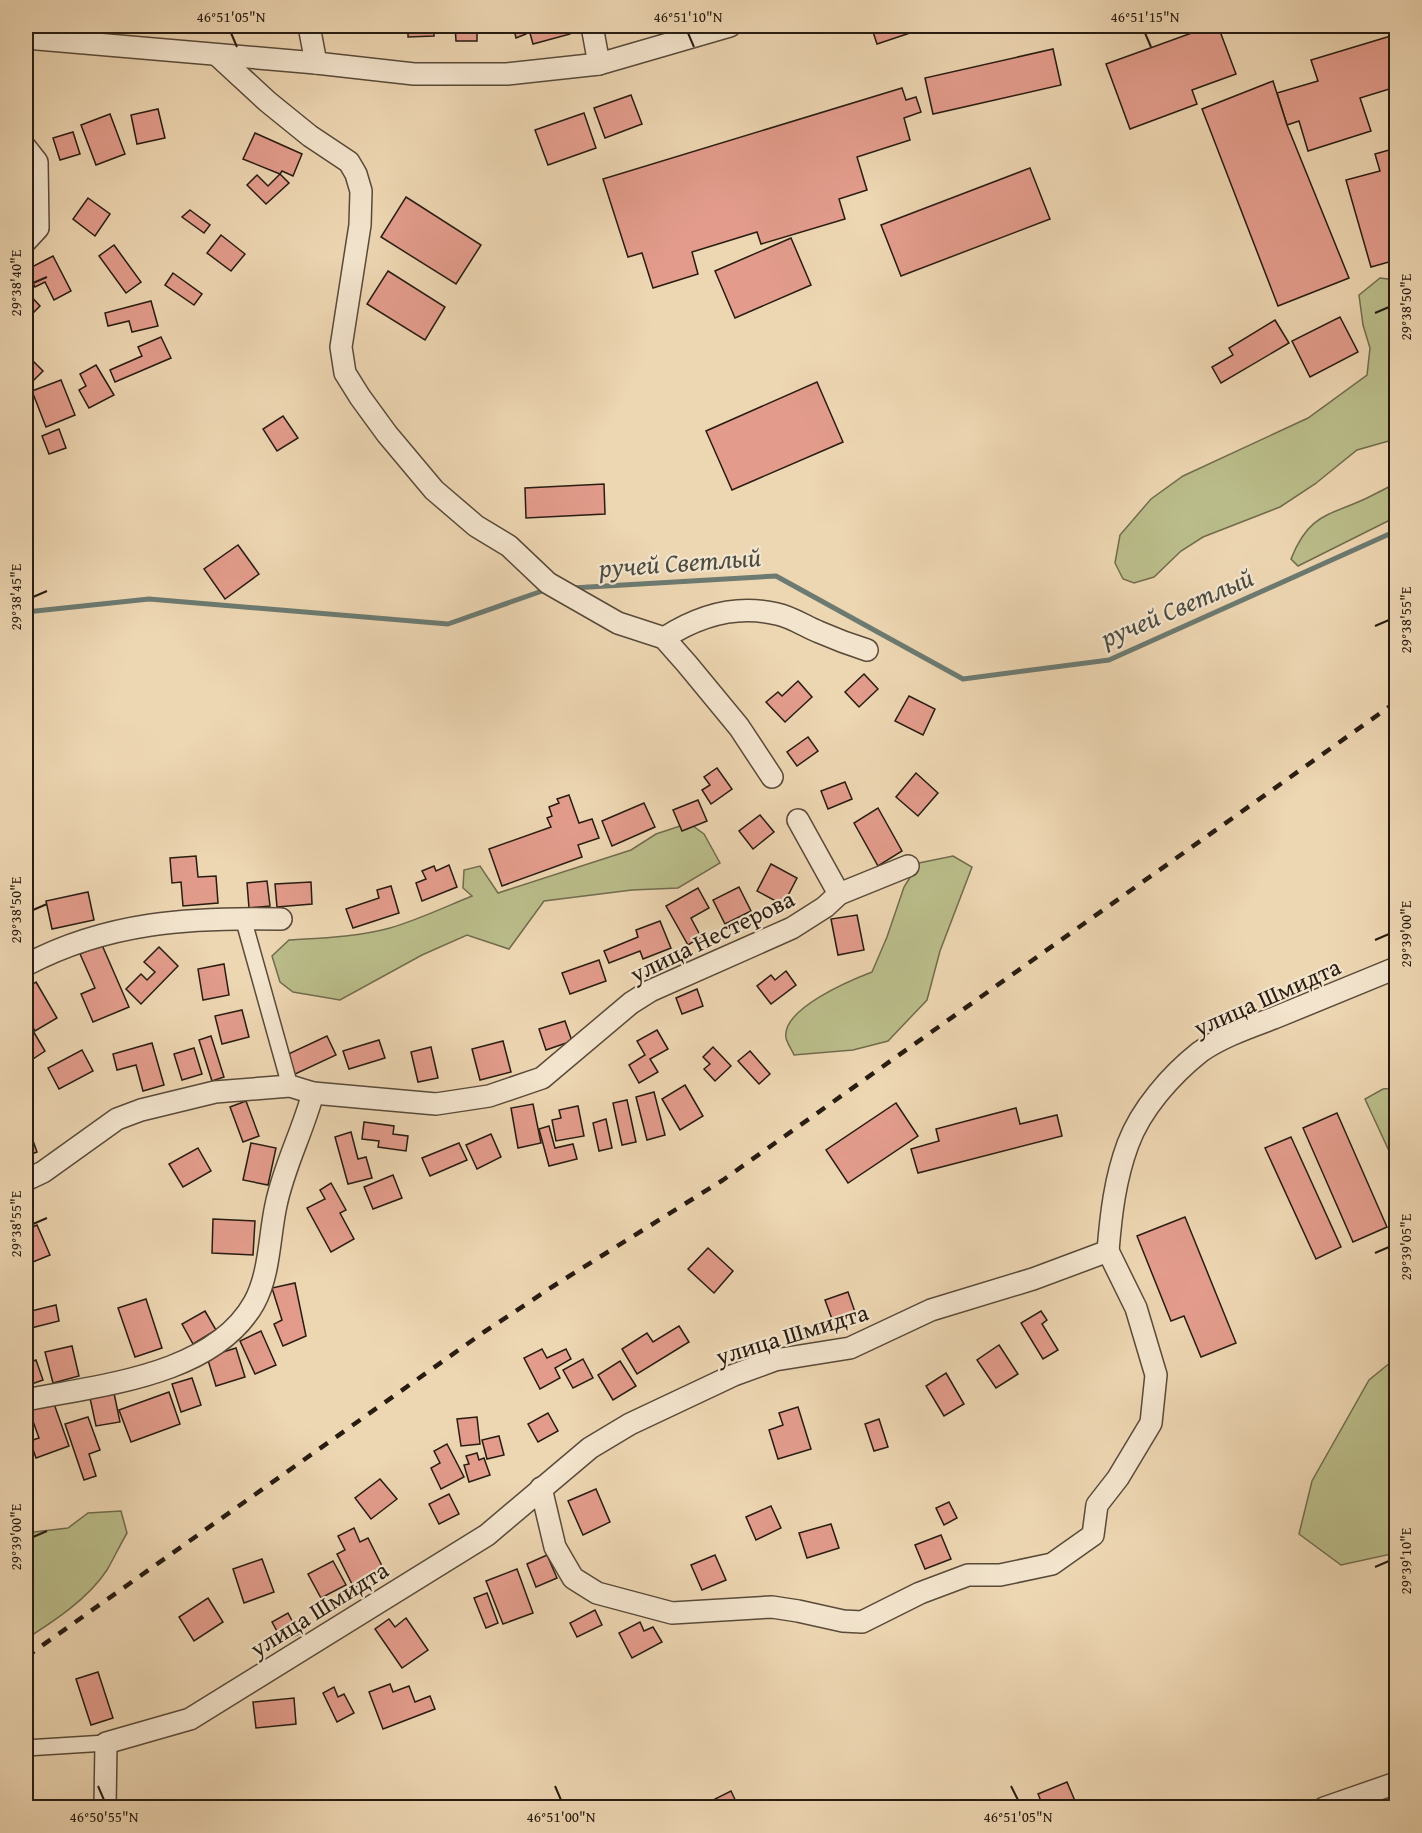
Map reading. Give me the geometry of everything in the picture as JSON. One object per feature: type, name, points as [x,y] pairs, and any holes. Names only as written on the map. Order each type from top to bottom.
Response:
[{"type":"street","points":[[52,26],[65,37],[80,43]]},
{"type":"street","points":[[309,26],[316,63]]},
{"type":"street","points":[[592,26],[599,64]]},
{"type":"street","points":[[26,38],[425,74],[507,74],[599,64],[730,26]]},
{"type":"street","points":[[217,55],[268,102],[310,136],[349,162],[356,174],[361,191],[360,225],[341,347],[345,373],[387,434],[434,490],[476,526],[508,546],[549,584],[618,623],[664,638],[739,727],[772,777]]},
{"type":"street","points":[[26,148],[37,162],[39,228],[26,241]]},
{"type":"street","points":[[664,638],[682,626],[718,613],[744,609],[779,614],[867,650]]},
{"type":"street","points":[[798,820],[832,901]]},
{"type":"street","name":"улица Нестерова","points":[[26,1180],[51,1167],[117,1119],[141,1110],[215,1092],[290,1086],[313,1093],[436,1104],[481,1098],[520,1087],[542,1077],[631,1003],[650,991],[792,928],[832,901],[908,866]]},
{"type":"street","points":[[243,918],[290,1086]]},
{"type":"street","points":[[26,964],[51,951],[104,933],[149,924],[243,918],[281,919]]},
{"type":"street","name":"улица Шмидта","points":[[26,1748],[106,1743],[190,1719],[487,1535],[590,1448],[630,1424],[734,1375],[775,1360],[850,1348],[931,1310],[1033,1279],[1108,1251],[1117,1178],[1128,1142],[1146,1109],[1171,1079],[1202,1051],[1240,1032],[1396,968]]},
{"type":"street","points":[[26,1400],[162,1370],[192,1357],[221,1340],[240,1324],[255,1302],[264,1276],[283,1178],[307,1117],[313,1093]]},
{"type":"street","points":[[541,1488],[555,1547],[573,1578],[597,1593],[672,1613],[772,1607],[862,1622],[920,1593],[968,1575],[1000,1575],[1052,1564],[1093,1535],[1097,1505],[1118,1478],[1151,1423],[1156,1375],[1136,1308],[1108,1251]]},
{"type":"street","points":[[105,1808],[106,1743]]},
{"type":"street","points":[[1324,1808],[1396,1782]]},
{"type":"green space","points":[[1380,278],[1396,280],[1396,439],[1357,450],[1315,484],[1280,507],[1203,537],[1181,551],[1154,577],[1134,583],[1123,579],[1115,563],[1120,535],[1151,499],[1183,476],[1308,418],[1367,375],[1370,348],[1363,325],[1359,295]]},
{"type":"green space","points":[[1396,483],[1396,517],[1298,566],[1291,559],[1305,533],[1321,518]]},
{"type":"green space","points":[[689,823],[704,834],[720,863],[678,888],[632,890],[544,901],[509,949],[467,935],[422,955],[340,1000],[293,992],[280,982],[272,956],[289,940],[365,933],[390,928],[421,917],[472,896],[463,888],[464,870],[480,866],[498,893],[631,850],[656,834]]},
{"type":"green space","points":[[953,856],[972,867],[940,951],[927,1000],[888,1041],[853,1050],[794,1055],[786,1038],[787,1027],[794,1017],[819,997],[872,972],[904,887],[919,863]]},
{"type":"green space","points":[[1396,1088],[1396,1166],[1365,1099],[1383,1089]]},
{"type":"green space","points":[[1396,1358],[1396,1553],[1341,1565],[1299,1534],[1312,1481],[1369,1380]]},
{"type":"green space","points":[[121,1511],[127,1533],[99,1581],[70,1609],[26,1639],[26,1533],[68,1528],[88,1513]]},
{"type":"building","points":[[328,26],[357,26],[358,28],[329,33]]},
{"type":"building","points":[[408,26],[434,26],[434,36],[408,37]]},
{"type":"building","points":[[455,26],[477,26],[477,41],[456,41]]},
{"type":"building","points":[[513,26],[524,26],[526,34],[516,38]]},
{"type":"building","points":[[528,26],[568,26],[570,34],[533,44]]},
{"type":"building","points":[[871,26],[931,26],[877,44]]},
{"type":"building","points":[[1211,26],[1218,26],[1236,74],[1192,90],[1197,104],[1130,129],[1106,64]]},
{"type":"building","points":[[1394,35],[1396,87],[1360,98],[1371,131],[1308,151],[1299,121],[1287,125],[1277,93],[1318,81],[1311,60]]},
{"type":"building","points":[[1053,49],[1061,85],[933,114],[925,78]]},
{"type":"building","points":[[1273,81],[1287,125],[1349,278],[1278,306],[1202,109]]},
{"type":"building","points":[[902,88],[906,100],[916,97],[921,112],[904,118],[910,140],[857,157],[867,190],[839,199],[845,219],[761,244],[757,232],[692,252],[698,274],[653,288],[642,253],[628,257],[603,179]]},
{"type":"building","points":[[631,95],[642,124],[605,138],[594,108]]},
{"type":"building","points":[[158,109],[165,138],[137,144],[131,115]]},
{"type":"building","points":[[584,113],[596,148],[548,165],[535,130]]},
{"type":"building","points":[[110,114],[125,154],[96,165],[81,125]]},
{"type":"building","points":[[73,132],[80,154],[60,160],[53,138]]},
{"type":"building","points":[[255,133],[302,154],[293,176],[282,171],[280,174],[243,159]]},
{"type":"building","points":[[1396,148],[1396,260],[1371,267],[1346,180],[1380,171],[1375,154]]},
{"type":"building","points":[[1030,168],[1050,219],[901,276],[881,225]]},
{"type":"building","points":[[280,174],[289,183],[266,204],[247,185],[257,175],[268,186]]},
{"type":"building","points":[[406,197],[481,245],[456,284],[381,237]]},
{"type":"building","points":[[88,198],[110,214],[95,236],[73,219]]},
{"type":"building","points":[[190,210],[210,225],[204,233],[182,217]]},
{"type":"building","points":[[221,235],[245,254],[231,271],[207,253]]},
{"type":"building","points":[[791,238],[811,285],[735,318],[715,271]]},
{"type":"building","points":[[114,245],[141,282],[126,293],[99,256]]},
{"type":"building","points":[[53,256],[71,291],[54,300],[45,282],[35,287],[26,270]]},
{"type":"building","points":[[388,271],[445,307],[425,340],[367,304]]},
{"type":"building","points":[[173,273],[202,294],[194,305],[165,285]]},
{"type":"building","points":[[26,291],[40,306],[28,318],[26,316]]},
{"type":"building","points":[[151,301],[158,326],[132,332],[129,321],[108,326],[105,313]]},
{"type":"building","points":[[1340,317],[1358,352],[1310,377],[1292,341]]},
{"type":"building","points":[[1275,320],[1289,343],[1221,383],[1212,367],[1233,355],[1229,348]]},
{"type":"building","points":[[161,337],[171,358],[115,382],[110,370],[142,356],[138,347]]},
{"type":"building","points":[[31,359],[43,371],[30,384],[26,379],[26,365]]},
{"type":"building","points":[[96,365],[114,395],[89,408],[79,390],[86,386],[80,374]]},
{"type":"building","points":[[61,380],[75,415],[46,427],[32,391]]},
{"type":"building","points":[[817,382],[843,442],[732,490],[706,431]]},
{"type":"building","points":[[283,416],[298,438],[277,451],[263,429]]},
{"type":"building","points":[[59,429],[66,448],[49,454],[42,436]]},
{"type":"building","points":[[604,484],[605,514],[526,518],[525,488]]},
{"type":"building","points":[[238,545],[259,574],[225,599],[204,569]]},
{"type":"building","points":[[864,674],[878,689],[859,707],[845,692]]},
{"type":"building","points":[[798,681],[812,697],[785,722],[766,702],[778,692],[782,696]]},
{"type":"building","points":[[909,696],[935,709],[923,735],[895,721]]},
{"type":"building","points":[[808,737],[818,751],[797,766],[787,752]]},
{"type":"building","points":[[717,768],[732,789],[711,804],[702,790],[710,785],[704,777]]},
{"type":"building","points":[[916,773],[938,793],[918,816],[896,797]]},
{"type":"building","points":[[845,782],[852,799],[828,809],[821,791]]},
{"type":"building","points":[[569,795],[579,823],[592,819],[599,838],[578,845],[582,857],[502,886],[489,849],[551,827],[547,818],[552,816],[549,807],[559,803],[557,799]]},
{"type":"building","points":[[698,800],[707,821],[682,831],[673,810]]},
{"type":"building","points":[[644,803],[655,827],[612,846],[602,821]]},
{"type":"building","points":[[878,808],[902,851],[878,866],[854,823]]},
{"type":"building","points":[[760,815],[774,832],[753,849],[739,831]]},
{"type":"building","points":[[196,856],[198,877],[216,876],[218,903],[183,906],[181,882],[172,883],[170,858]]},
{"type":"building","points":[[771,864],[797,878],[783,905],[757,891]]},
{"type":"building","points":[[449,865],[457,887],[422,901],[416,883],[426,879],[422,871],[434,866],[436,871]]},
{"type":"building","points":[[267,881],[270,906],[249,908],[247,883]]},
{"type":"building","points":[[311,882],[312,904],[277,907],[275,884]]},
{"type":"building","points":[[391,886],[399,913],[353,928],[346,909],[379,898],[377,890]]},
{"type":"building","points":[[739,887],[751,911],[725,924],[713,900]]},
{"type":"building","points":[[698,888],[709,908],[691,918],[701,937],[688,945],[666,906]]},
{"type":"building","points":[[88,892],[94,920],[52,929],[46,901]]},
{"type":"building","points":[[857,915],[864,950],[838,955],[831,919]]},
{"type":"building","points":[[660,921],[671,948],[643,959],[640,951],[609,963],[604,951],[638,937],[636,930]]},
{"type":"building","points":[[102,945],[129,1007],[93,1022],[81,994],[95,988],[80,954]]},
{"type":"building","points":[[159,947],[178,966],[141,1004],[126,989],[141,974],[147,980],[155,972],[144,962]]},
{"type":"building","points":[[599,960],[606,981],[570,994],[562,973]]},
{"type":"building","points":[[224,964],[229,995],[203,1000],[198,969]]},
{"type":"building","points":[[786,971],[796,985],[771,1004],[757,986],[771,975],[775,980]]},
{"type":"building","points":[[36,982],[57,1018],[35,1031],[26,1016],[26,989]]},
{"type":"building","points":[[697,989],[703,1006],[682,1014],[676,998]]},
{"type":"building","points":[[242,1010],[249,1037],[222,1044],[215,1016]]},
{"type":"building","points":[[26,1019],[45,1051],[33,1059],[26,1046]]},
{"type":"building","points":[[565,1021],[572,1041],[546,1050],[539,1029]]},
{"type":"building","points":[[657,1030],[668,1049],[650,1059],[658,1072],[639,1083],[629,1065],[645,1055],[637,1041]]},
{"type":"building","points":[[211,1036],[224,1077],[212,1081],[199,1040]]},
{"type":"building","points":[[327,1036],[336,1055],[293,1075],[284,1056]]},
{"type":"building","points":[[379,1040],[385,1058],[349,1069],[343,1051]]},
{"type":"building","points":[[503,1041],[511,1072],[480,1080],[472,1049]]},
{"type":"building","points":[[152,1043],[164,1085],[143,1091],[136,1065],[117,1070],[113,1054]]},
{"type":"building","points":[[431,1047],[438,1078],[418,1082],[411,1052]]},
{"type":"building","points":[[713,1047],[731,1066],[715,1081],[704,1069],[710,1064],[703,1057]]},
{"type":"building","points":[[194,1048],[202,1074],[182,1080],[174,1054]]},
{"type":"building","points":[[82,1050],[93,1071],[59,1089],[48,1068]]},
{"type":"building","points":[[750,1051],[770,1074],[759,1084],[738,1061]]},
{"type":"building","points":[[685,1085],[703,1116],[680,1130],[662,1099]]},
{"type":"building","points":[[654,1092],[665,1135],[647,1140],[636,1097]]},
{"type":"building","points":[[627,1100],[636,1142],[622,1145],[613,1103]]},
{"type":"building","points":[[246,1101],[259,1136],[243,1142],[230,1107]]},
{"type":"building","points":[[896,1103],[918,1136],[848,1183],[826,1150]]},
{"type":"building","points":[[533,1104],[541,1143],[518,1148],[511,1108]]},
{"type":"building","points":[[578,1106],[584,1136],[556,1141],[552,1120],[561,1118],[559,1110]]},
{"type":"building","points":[[1016,1108],[1020,1124],[1057,1115],[1062,1136],[918,1173],[911,1149],[939,1141],[936,1129]]},
{"type":"building","points":[[1337,1113],[1387,1227],[1353,1242],[1303,1128]]},
{"type":"building","points":[[606,1119],[612,1148],[599,1151],[593,1123]]},
{"type":"building","points":[[364,1122],[394,1126],[393,1134],[408,1136],[406,1151],[378,1147],[379,1141],[362,1139]]},
{"type":"building","points":[[549,1126],[555,1148],[573,1144],[577,1159],[549,1166],[539,1129]]},
{"type":"building","points":[[30,1132],[37,1152],[26,1156],[26,1134]]},
{"type":"building","points":[[351,1132],[358,1159],[366,1157],[372,1178],[348,1184],[335,1137]]},
{"type":"building","points":[[491,1134],[501,1157],[477,1169],[466,1145]]},
{"type":"building","points":[[1291,1137],[1341,1247],[1316,1259],[1265,1148]]},
{"type":"building","points":[[251,1143],[276,1148],[268,1185],[243,1180]]},
{"type":"building","points":[[459,1143],[467,1160],[430,1176],[422,1158]]},
{"type":"building","points":[[198,1148],[211,1171],[183,1187],[169,1164]]},
{"type":"building","points":[[393,1175],[402,1198],[373,1209],[364,1187]]},
{"type":"building","points":[[331,1183],[346,1210],[340,1213],[354,1239],[331,1252],[307,1208],[325,1199],[320,1190]]},
{"type":"building","points":[[1185,1217],[1236,1343],[1201,1357],[1184,1316],[1171,1321],[1137,1236]]},
{"type":"building","points":[[213,1219],[255,1221],[253,1255],[212,1253]]},
{"type":"building","points":[[37,1225],[50,1255],[28,1264],[26,1230]]},
{"type":"building","points":[[708,1248],[733,1271],[714,1293],[688,1269]]},
{"type":"building","points":[[295,1283],[306,1336],[283,1346],[274,1324],[282,1320],[272,1288]]},
{"type":"building","points":[[848,1292],[855,1312],[832,1319],[825,1300]]},
{"type":"building","points":[[146,1299],[162,1348],[135,1357],[118,1308]]},
{"type":"building","points":[[56,1305],[59,1321],[31,1328],[27,1312]]},
{"type":"building","points":[[205,1311],[216,1330],[193,1344],[182,1324]]},
{"type":"building","points":[[1041,1311],[1047,1320],[1042,1324],[1058,1350],[1043,1359],[1021,1323]]},
{"type":"building","points":[[679,1326],[689,1342],[637,1374],[622,1349],[647,1333],[653,1342]]},
{"type":"building","points":[[261,1331],[276,1365],[255,1374],[240,1341]]},
{"type":"building","points":[[999,1345],[1018,1374],[996,1388],[977,1360]]},
{"type":"building","points":[[72,1346],[79,1376],[53,1383],[45,1352]]},
{"type":"building","points":[[236,1348],[245,1377],[216,1386],[207,1357]]},
{"type":"building","points":[[542,1349],[547,1358],[566,1349],[571,1359],[555,1368],[560,1378],[540,1389],[524,1358]]},
{"type":"building","points":[[583,1359],[593,1378],[573,1388],[563,1370]]},
{"type":"building","points":[[36,1360],[43,1380],[26,1386],[26,1364]]},
{"type":"building","points":[[620,1361],[636,1386],[613,1400],[598,1375]]},
{"type":"building","points":[[946,1373],[964,1404],[944,1416],[926,1386]]},
{"type":"building","points":[[192,1378],[201,1405],[181,1412],[172,1384]]},
{"type":"building","points":[[169,1392],[180,1424],[131,1442],[119,1410]]},
{"type":"building","points":[[114,1393],[120,1422],[96,1426],[90,1398]]},
{"type":"building","points":[[53,1401],[69,1446],[36,1458],[30,1441],[39,1438],[29,1410]]},
{"type":"building","points":[[798,1407],[811,1449],[778,1459],[769,1430],[783,1425],[779,1413]]},
{"type":"building","points":[[548,1413],[558,1431],[538,1442],[528,1424]]},
{"type":"building","points":[[88,1417],[100,1450],[89,1454],[96,1476],[84,1480],[65,1424]]},
{"type":"building","points":[[477,1417],[480,1444],[461,1446],[457,1419]]},
{"type":"building","points":[[879,1419],[888,1447],[874,1451],[865,1424]]},
{"type":"building","points":[[499,1436],[504,1455],[487,1459],[482,1440]]},
{"type":"building","points":[[447,1444],[464,1477],[441,1489],[431,1468],[440,1463],[434,1451]]},
{"type":"building","points":[[477,1453],[479,1460],[484,1458],[490,1475],[469,1482],[464,1465],[469,1464],[466,1456]]},
{"type":"building","points":[[380,1479],[397,1499],[371,1519],[355,1498]]},
{"type":"building","points":[[596,1489],[610,1522],[583,1535],[568,1501]]},
{"type":"building","points":[[449,1494],[459,1514],[439,1524],[429,1504]]},
{"type":"building","points":[[949,1502],[957,1518],[944,1525],[936,1508]]},
{"type":"building","points":[[771,1506],[781,1528],[756,1540],[746,1517]]},
{"type":"building","points":[[831,1524],[839,1548],[807,1558],[799,1533]]},
{"type":"building","points":[[354,1528],[360,1542],[368,1538],[385,1572],[354,1588],[337,1554],[345,1550],[338,1536]]},
{"type":"building","points":[[941,1535],[951,1559],[925,1569],[915,1545]]},
{"type":"building","points":[[547,1555],[557,1578],[536,1587],[527,1564]]},
{"type":"building","points":[[715,1555],[726,1580],[702,1590],[691,1565]]},
{"type":"building","points":[[262,1559],[274,1592],[244,1603],[233,1569]]},
{"type":"building","points":[[333,1561],[346,1585],[321,1598],[308,1574]]},
{"type":"building","points":[[517,1569],[533,1613],[503,1624],[486,1581]]},
{"type":"building","points":[[487,1593],[498,1623],[486,1628],[474,1598]]},
{"type":"building","points":[[208,1598],[223,1622],[194,1641],[179,1617]]},
{"type":"building","points":[[595,1610],[602,1625],[577,1637],[570,1623]]},
{"type":"building","points":[[288,1613],[299,1634],[283,1642],[272,1622]]},
{"type":"building","points":[[406,1618],[428,1650],[402,1668],[375,1629],[389,1619],[395,1627]]},
{"type":"building","points":[[640,1622],[644,1631],[653,1627],[662,1642],[632,1658],[619,1633]]},
{"type":"building","points":[[98,1672],[113,1718],[91,1725],[76,1679]]},
{"type":"building","points":[[390,1684],[393,1692],[409,1686],[415,1702],[430,1696],[435,1709],[383,1729],[369,1692]]},
{"type":"building","points":[[334,1687],[338,1697],[344,1694],[354,1713],[337,1722],[323,1693]]},
{"type":"building","points":[[294,1698],[296,1724],[256,1728],[253,1702]]},
{"type":"building","points":[[1067,1782],[1078,1808],[1044,1808],[1038,1794]]},
{"type":"building","points":[[731,1791],[739,1808],[709,1808],[707,1803]]},
{"type":"waterway","name":"ручей Светлый","points":[[572,588],[776,576],[963,679],[1109,660],[1396,531]]},
{"type":"waterway","name":"ручей Светлый","points":[[26,612],[149,599],[448,624],[545,590]]},
{"type":"railway","points":[[26,1657],[484,1332],[723,1180],[1396,702]]}]
